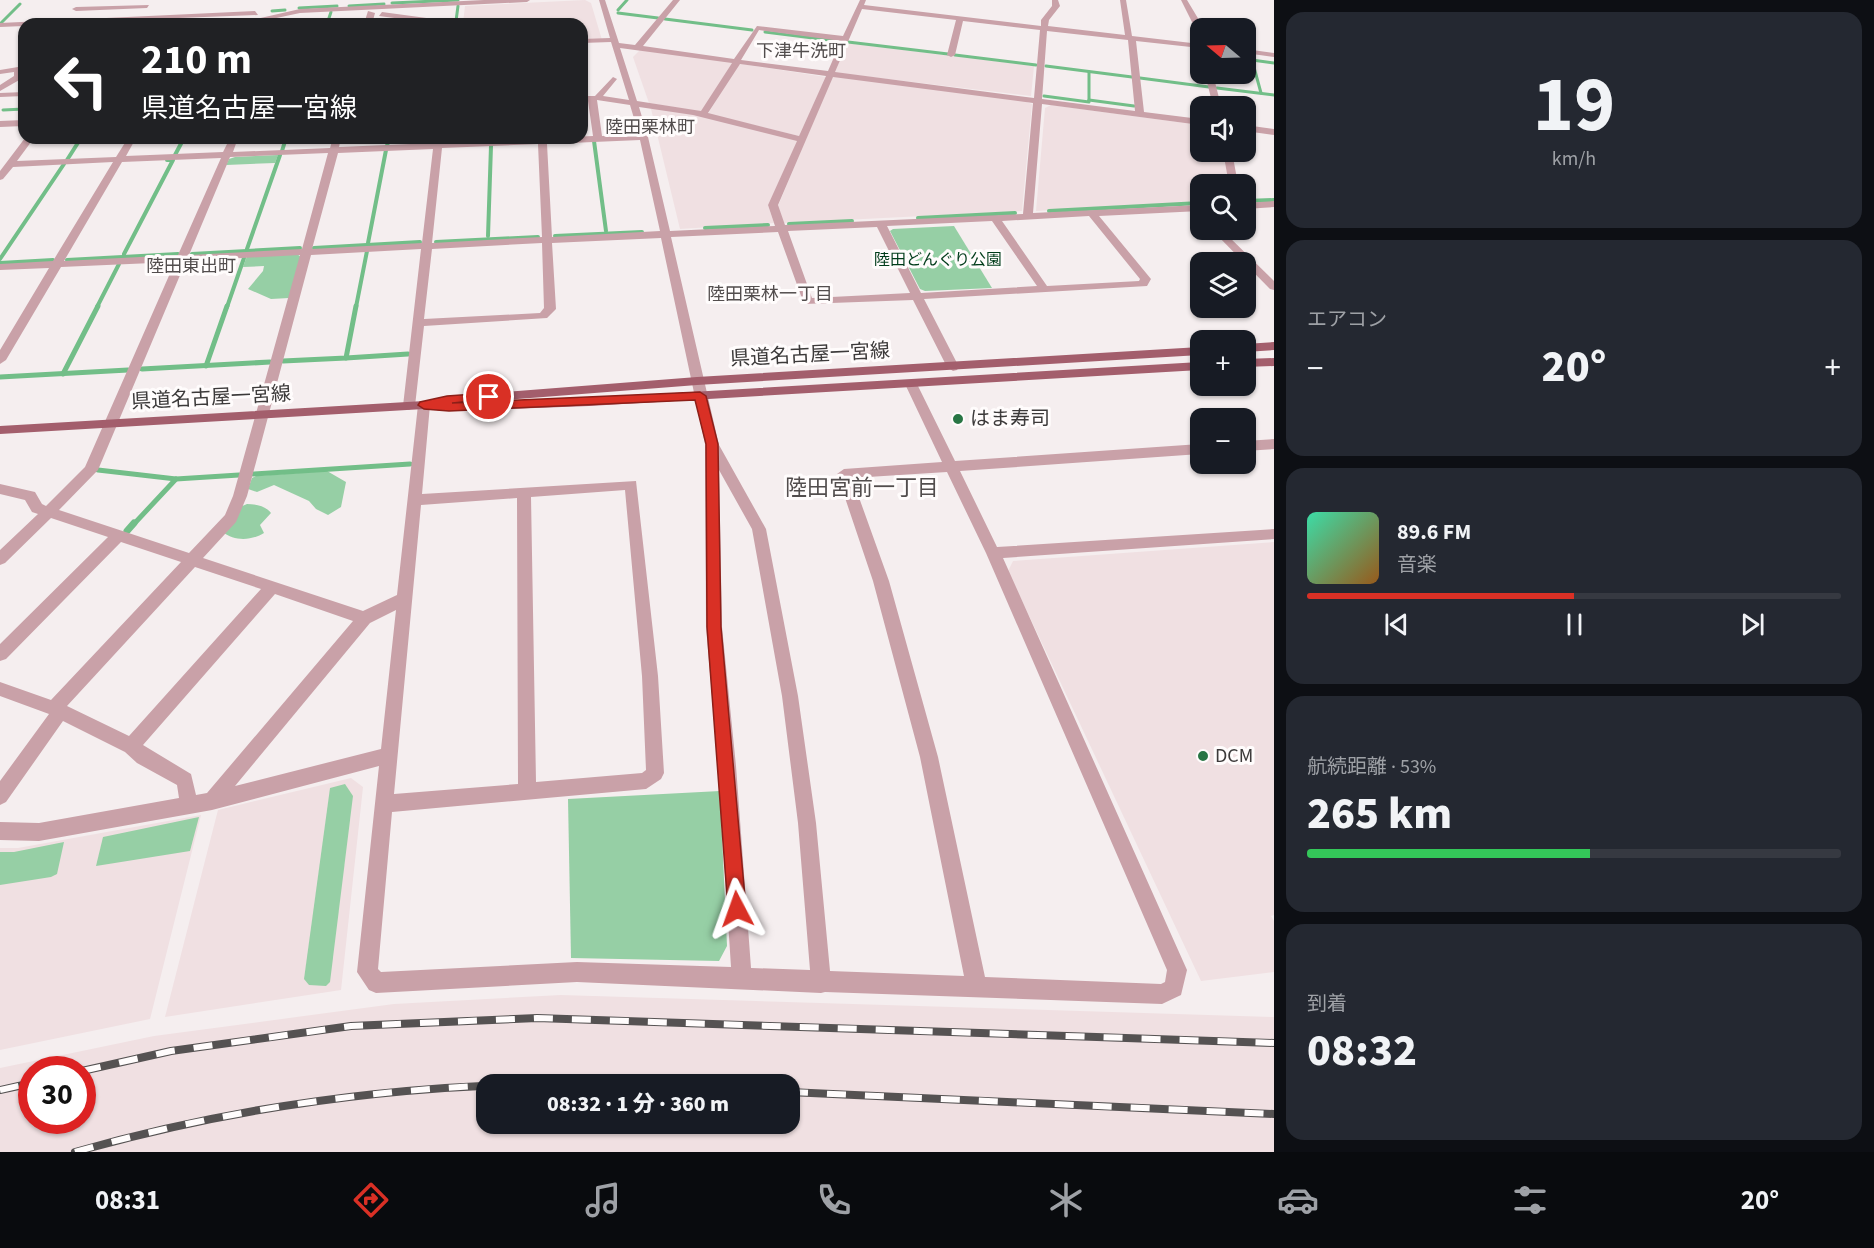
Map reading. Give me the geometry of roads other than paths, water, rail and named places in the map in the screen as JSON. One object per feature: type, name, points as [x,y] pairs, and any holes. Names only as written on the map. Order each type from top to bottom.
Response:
[{"type":"main road","points":[[1256,347],[1274,346]]},
{"type":"main road","name":"県道名古屋一宮線","points":[[0,430],[416,405],[447,400],[697,381],[1190,352]]},
{"type":"main road","points":[[1256,363],[1274,362]]},
{"type":"main road","name":"県道名古屋一宮線","points":[[416,405],[449,407],[700,396],[1190,367]]},
{"type":"street","points":[[72,18],[80,0]]},
{"type":"street","points":[[286,18],[296,0]]},
{"type":"street","points":[[341,0],[343,9]]},
{"type":"street","points":[[266,18],[289,13],[387,3],[527,0]]},
{"type":"street","points":[[602,0],[644,137],[712,444],[714,627],[727,765],[742,980]]},
{"type":"street","points":[[637,48],[676,0]]},
{"type":"street","points":[[1028,217],[1036,101],[1044,28],[1045,20],[1056,6],[1055,0]]},
{"type":"street","points":[[1123,0],[1140,114]]},
{"type":"street","points":[[1184,0],[1185,7],[1195,18]]},
{"type":"street","points":[[457,18],[462,2]]},
{"type":"street","points":[[76,9],[148,3],[141,18]]},
{"type":"street","points":[[1092,214],[1146,279],[1143,284],[808,302],[773,205],[862,3],[960,18],[1190,45]]},
{"type":"street","points":[[343,9],[409,18]]},
{"type":"street","points":[[170,18],[251,10],[289,13]]},
{"type":"street","points":[[370,18],[371,13]]},
{"type":"street","points":[[951,55],[960,18]]},
{"type":"street","points":[[0,25],[18,24]]},
{"type":"street","points":[[704,115],[757,28],[846,39]]},
{"type":"street","points":[[588,41],[616,43],[736,62],[1190,121]]},
{"type":"street","points":[[1256,53],[1274,55]]},
{"type":"street","points":[[0,72],[18,69]]},
{"type":"street","points":[[0,89],[18,77]]},
{"type":"street","points":[[598,139],[595,98],[613,79]]},
{"type":"street","points":[[0,95],[18,94]]},
{"type":"street","points":[[588,99],[704,115],[802,140]]},
{"type":"street","points":[[0,124],[18,123]]},
{"type":"street","points":[[1256,130],[1274,132]]},
{"type":"street","points":[[588,139],[644,137]]},
{"type":"street","points":[[0,177],[25,144]]},
{"type":"street","points":[[0,360],[128,144]]},
{"type":"street","points":[[0,559],[91,470],[232,144]]},
{"type":"street","points":[[0,796],[57,710],[231,518],[240,496],[335,144]]},
{"type":"street","points":[[10,164],[333,150],[412,144]]},
{"type":"street","points":[[439,144],[418,323],[414,500],[368,972],[376,983],[577,972],[821,983],[1162,994],[1174,988],[1177,970],[993,554],[911,384]]},
{"type":"street","points":[[418,323],[543,316],[550,309],[549,240],[542,144]]},
{"type":"street","points":[[1256,205],[1274,204]]},
{"type":"street","points":[[0,267],[1190,209]]},
{"type":"street","points":[[996,219],[1044,289]]},
{"type":"street","points":[[881,225],[953,367]]},
{"type":"street","points":[[1227,240],[1274,287]]},
{"type":"street","points":[[712,444],[759,529],[790,696],[807,823],[821,983]]},
{"type":"street","points":[[1256,445],[1274,444]]},
{"type":"street","points":[[977,988],[928,757],[881,581],[844,474],[1190,450]]},
{"type":"street","points":[[384,804],[646,781],[655,773],[650,676],[631,485],[414,500]]},
{"type":"street","points":[[0,489],[30,496],[37,508],[48,512],[364,618]]},
{"type":"street","points":[[524,493],[527,792]]},
{"type":"street","points":[[993,554],[1274,534]]},
{"type":"street","points":[[0,654],[119,535]]},
{"type":"street","points":[[131,747],[272,587]]},
{"type":"street","points":[[212,801],[364,618],[405,598]]},
{"type":"street","points":[[0,689],[57,710],[131,747],[143,757],[185,780],[189,805]]},
{"type":"street","points":[[0,831],[39,832],[212,801],[389,754]]},
{"type":"waterway","points":[[392,3],[458,0]]},
{"type":"waterway","points":[[618,10],[627,0]]},
{"type":"waterway","points":[[1,23],[20,4]]},
{"type":"waterway","points":[[349,6],[384,4]]},
{"type":"waterway","points":[[299,8],[337,6]]},
{"type":"waterway","points":[[456,18],[458,6]]},
{"type":"waterway","points":[[272,11],[285,10]]},
{"type":"waterway","points":[[329,18],[331,12]]},
{"type":"waterway","points":[[618,13],[658,18]]},
{"type":"waterway","points":[[665,19],[752,30]]},
{"type":"waterway","points":[[765,32],[837,41]]},
{"type":"waterway","points":[[848,42],[948,54]]},
{"type":"waterway","points":[[955,55],[1036,65]]},
{"type":"waterway","points":[[1256,61],[1274,63]]},
{"type":"waterway","points":[[1046,66],[1132,77]]},
{"type":"waterway","points":[[1089,72],[1089,100]]},
{"type":"waterway","points":[[1256,75],[1261,93]]},
{"type":"waterway","points":[[1140,78],[1209,87]]},
{"type":"waterway","points":[[1217,88],[1274,95]]},
{"type":"waterway","points":[[1044,96],[1089,102],[1089,100]]},
{"type":"waterway","points":[[1089,100],[1134,106]]},
{"type":"waterway","points":[[3,110],[18,109]]},
{"type":"waterway","points":[[594,141],[606,231]]},
{"type":"waterway","points":[[67,160],[77,144]]},
{"type":"waterway","points":[[175,155],[181,144]]},
{"type":"waterway","points":[[282,151],[284,144]]},
{"type":"waterway","points":[[488,236],[491,146]]},
{"type":"waterway","points":[[368,243],[386,150]]},
{"type":"waterway","points":[[247,249],[280,155]]},
{"type":"waterway","points":[[124,254],[173,160],[167,160]]},
{"type":"waterway","points":[[0,259],[64,164]]},
{"type":"waterway","points":[[1256,201],[1274,200]]},
{"type":"waterway","points":[[1049,211],[1190,204]]},
{"type":"waterway","points":[[918,218],[1015,213]]},
{"type":"waterway","points":[[789,224],[852,221]]},
{"type":"waterway","points":[[705,228],[768,225]]},
{"type":"waterway","points":[[555,236],[642,232]]},
{"type":"waterway","points":[[436,242],[538,237]]},
{"type":"waterway","points":[[314,248],[420,242]]},
{"type":"waterway","points":[[192,254],[300,248]]},
{"type":"waterway","points":[[356,307],[367,251]]},
{"type":"waterway","points":[[67,260],[178,254]]},
{"type":"waterway","points":[[227,307],[244,258]]},
{"type":"waterway","points":[[0,263],[53,260]]},
{"type":"waterway","points":[[97,307],[119,264]]},
{"type":"waterway","points":[[63,374],[98,306]]},
{"type":"waterway","points":[[206,365],[227,306]]},
{"type":"waterway","points":[[346,358],[356,306]]},
{"type":"waterway","points":[[346,358],[408,354]]},
{"type":"waterway","points":[[283,361],[346,358]]},
{"type":"waterway","points":[[206,365],[270,362]]},
{"type":"waterway","points":[[142,369],[206,365]]},
{"type":"waterway","points":[[63,374],[128,370]]},
{"type":"waterway","points":[[0,377],[63,374]]},
{"type":"waterway","points":[[253,474],[410,464]]},
{"type":"waterway","points":[[98,470],[176,479]]},
{"type":"waterway","points":[[176,479],[239,475]]},
{"type":"waterway","points":[[133,525],[176,479]]},
{"type":"waterway","points":[[127,531],[134,523]]},
{"type":"railway","points":[[96,1068],[171,1051],[351,1026],[537,1018],[1274,1043]]},
{"type":"railway","points":[[0,1090],[18,1086]]},
{"type":"railway","points":[[75,1152],[142,1134],[278,1107],[346,1097],[476,1086]]},
{"type":"railway","points":[[800,1092],[1274,1114]]},
{"type":"place","name":"はま寿司","points":[[958,419]]},
{"type":"place","name":"DCM","points":[[1203,756]]},
{"type":"district","name":"下津牛洗町","points":[[801,51]]},
{"type":"district","name":"陸田栗林町","points":[[650,127]]},
{"type":"district","name":"陸田東出町","points":[[191,266]]},
{"type":"district","name":"陸田栗林一丁目","points":[[770,294]]},
{"type":"district","name":"陸田宮前一丁目","points":[[862,488]]},
{"type":"park label","name":"陸田どんぐり公園","points":[[938,260]]}]
